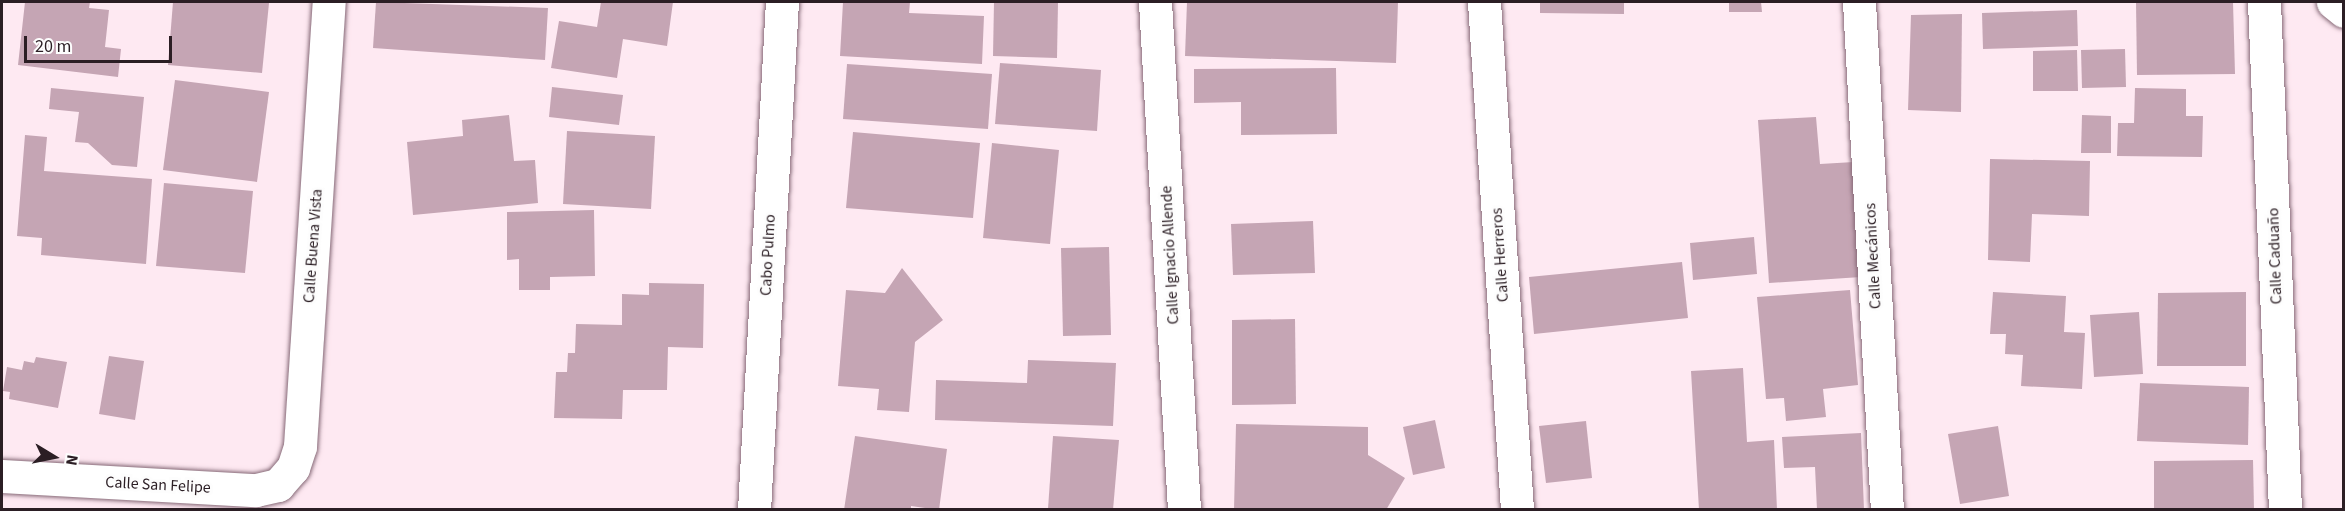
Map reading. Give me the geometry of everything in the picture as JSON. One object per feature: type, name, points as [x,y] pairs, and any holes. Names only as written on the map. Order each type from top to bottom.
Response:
[{"type":"street","name":"Calle Buena Vista","points":[[278,485],[293,468],[300,446],[328,2]]},
{"type":"street","name":"Cabo Pulmo","points":[[754,510],[782,2]]},
{"type":"street","name":"Calle Ignacio Allende","points":[[1155,2],[1184,510]]},
{"type":"street","name":"Calle Herreros","points":[[1484,2],[1517,510]]},
{"type":"street","name":"Calle Mecánicos","points":[[1859,2],[1887,510]]},
{"type":"street","name":"Calle Caduaño","points":[[2264,2],[2285,510]]},
{"type":"street","points":[[2333,2],[2343,11]]},
{"type":"street","name":"Calle San Felipe","points":[[2,476],[256,490],[278,485]]},
{"type":"building","points":[[25,2],[90,2],[89,8],[109,10],[105,47],[121,49],[118,77],[18,65]]},
{"type":"building","points":[[173,2],[269,3],[262,73],[168,65]]},
{"type":"building","points":[[376,2],[548,8],[545,60],[373,48]]},
{"type":"building","points":[[601,2],[673,2],[667,46],[623,39],[617,78],[551,68],[559,21],[597,27]]},
{"type":"building","points":[[843,2],[910,2],[909,13],[984,16],[982,64],[840,56]]},
{"type":"building","points":[[994,2],[1058,2],[1057,58],[993,56]]},
{"type":"building","points":[[1187,2],[1398,2],[1396,63],[1185,56]]},
{"type":"building","points":[[1540,2],[1624,2],[1624,14],[1540,13]]},
{"type":"building","points":[[1729,2],[1761,2],[1762,12],[1729,12]]},
{"type":"building","points":[[2136,2],[2233,2],[2235,74],[2137,75]]},
{"type":"building","points":[[2077,10],[2078,46],[1983,49],[1982,13]]},
{"type":"building","points":[[1962,14],[1961,112],[1908,110],[1911,15]]},
{"type":"building","points":[[2125,49],[2126,87],[2082,88],[2081,50]]},
{"type":"building","points":[[2077,50],[2078,91],[2033,91],[2033,51]]},
{"type":"building","points":[[1000,63],[1101,70],[1097,131],[995,124]]},
{"type":"building","points":[[847,64],[992,74],[988,129],[843,119]]},
{"type":"building","points":[[1336,68],[1337,134],[1241,135],[1241,102],[1194,103],[1194,69]]},
{"type":"building","points":[[175,80],[269,92],[257,182],[163,170]]},
{"type":"building","points":[[552,87],[623,95],[619,125],[549,117]]},
{"type":"building","points":[[51,88],[144,97],[137,167],[112,165],[88,143],[75,142],[79,112],[49,109]]},
{"type":"building","points":[[2135,88],[2186,89],[2186,116],[2203,116],[2202,157],[2117,156],[2118,123],[2134,123]]},
{"type":"building","points":[[509,115],[514,161],[535,160],[538,203],[413,215],[407,142],[463,136],[462,120]]},
{"type":"building","points":[[2082,115],[2111,116],[2111,153],[2081,153]]},
{"type":"building","points":[[1816,117],[1820,164],[1854,162],[1861,277],[1769,283],[1758,120]]},
{"type":"building","points":[[567,131],[655,136],[651,209],[563,204]]},
{"type":"building","points":[[853,132],[980,143],[973,218],[846,208]]},
{"type":"building","points":[[25,135],[47,137],[44,171],[152,179],[146,264],[41,255],[42,238],[17,236]]},
{"type":"building","points":[[992,143],[1059,150],[1050,244],[983,238]]},
{"type":"building","points":[[1990,159],[2090,161],[2089,216],[2032,214],[2030,262],[1988,260]]},
{"type":"building","points":[[164,183],[253,191],[245,273],[156,266]]},
{"type":"building","points":[[594,210],[595,276],[550,277],[550,290],[519,290],[519,259],[507,260],[507,212]]},
{"type":"building","points":[[1313,221],[1315,273],[1233,275],[1231,224]]},
{"type":"building","points":[[1754,237],[1757,274],[1693,280],[1690,243]]},
{"type":"building","points":[[1109,247],[1111,335],[1063,336],[1061,248]]},
{"type":"building","points":[[1682,262],[1688,318],[1534,334],[1529,277]]},
{"type":"building","points":[[902,268],[943,320],[915,342],[909,412],[877,410],[879,389],[838,386],[846,290],[885,293]]},
{"type":"building","points":[[649,283],[704,284],[703,348],[668,347],[667,390],[623,390],[622,419],[554,418],[556,372],[567,372],[568,353],[575,353],[576,324],[622,325],[622,294],[649,295]]},
{"type":"building","points":[[1850,290],[1858,385],[1823,389],[1826,417],[1786,421],[1784,398],[1766,399],[1757,297]]},
{"type":"building","points":[[1993,292],[2066,296],[2064,332],[2085,333],[2082,389],[2021,386],[2023,355],[2005,354],[2006,334],[1990,334]]},
{"type":"building","points":[[2246,292],[2246,366],[2157,366],[2158,293]]},
{"type":"building","points":[[2139,312],[2143,374],[2094,377],[2090,315]]},
{"type":"building","points":[[1295,319],[1296,404],[1232,405],[1232,320]]},
{"type":"building","points":[[109,356],[144,361],[135,420],[99,414]]},
{"type":"building","points":[[36,357],[67,362],[58,408],[9,399],[10,392],[3,391],[7,367],[22,370],[24,361],[34,363]]},
{"type":"building","points":[[1028,360],[1116,363],[1113,426],[935,420],[936,380],[1027,383]]},
{"type":"building","points":[[1743,368],[1747,442],[1774,440],[1777,510],[1699,510],[1691,371]]},
{"type":"building","points":[[2140,383],[2249,387],[2248,445],[2137,441]]},
{"type":"building","points":[[1435,420],[1445,468],[1413,475],[1403,427]]},
{"type":"building","points":[[1586,421],[1592,478],[1546,483],[1539,426]]},
{"type":"building","points":[[1236,424],[1368,427],[1368,455],[1405,478],[1386,510],[1234,510]]},
{"type":"building","points":[[1998,426],[2009,496],[1960,504],[1948,434]]},
{"type":"building","points":[[1861,433],[1864,510],[1817,510],[1815,467],[1784,468],[1782,437]]},
{"type":"building","points":[[855,436],[947,449],[939,510],[911,506],[911,510],[844,510]]},
{"type":"building","points":[[1053,436],[1119,440],[1113,510],[1048,509]]},
{"type":"building","points":[[2253,460],[2254,510],[2154,510],[2154,461]]}]
